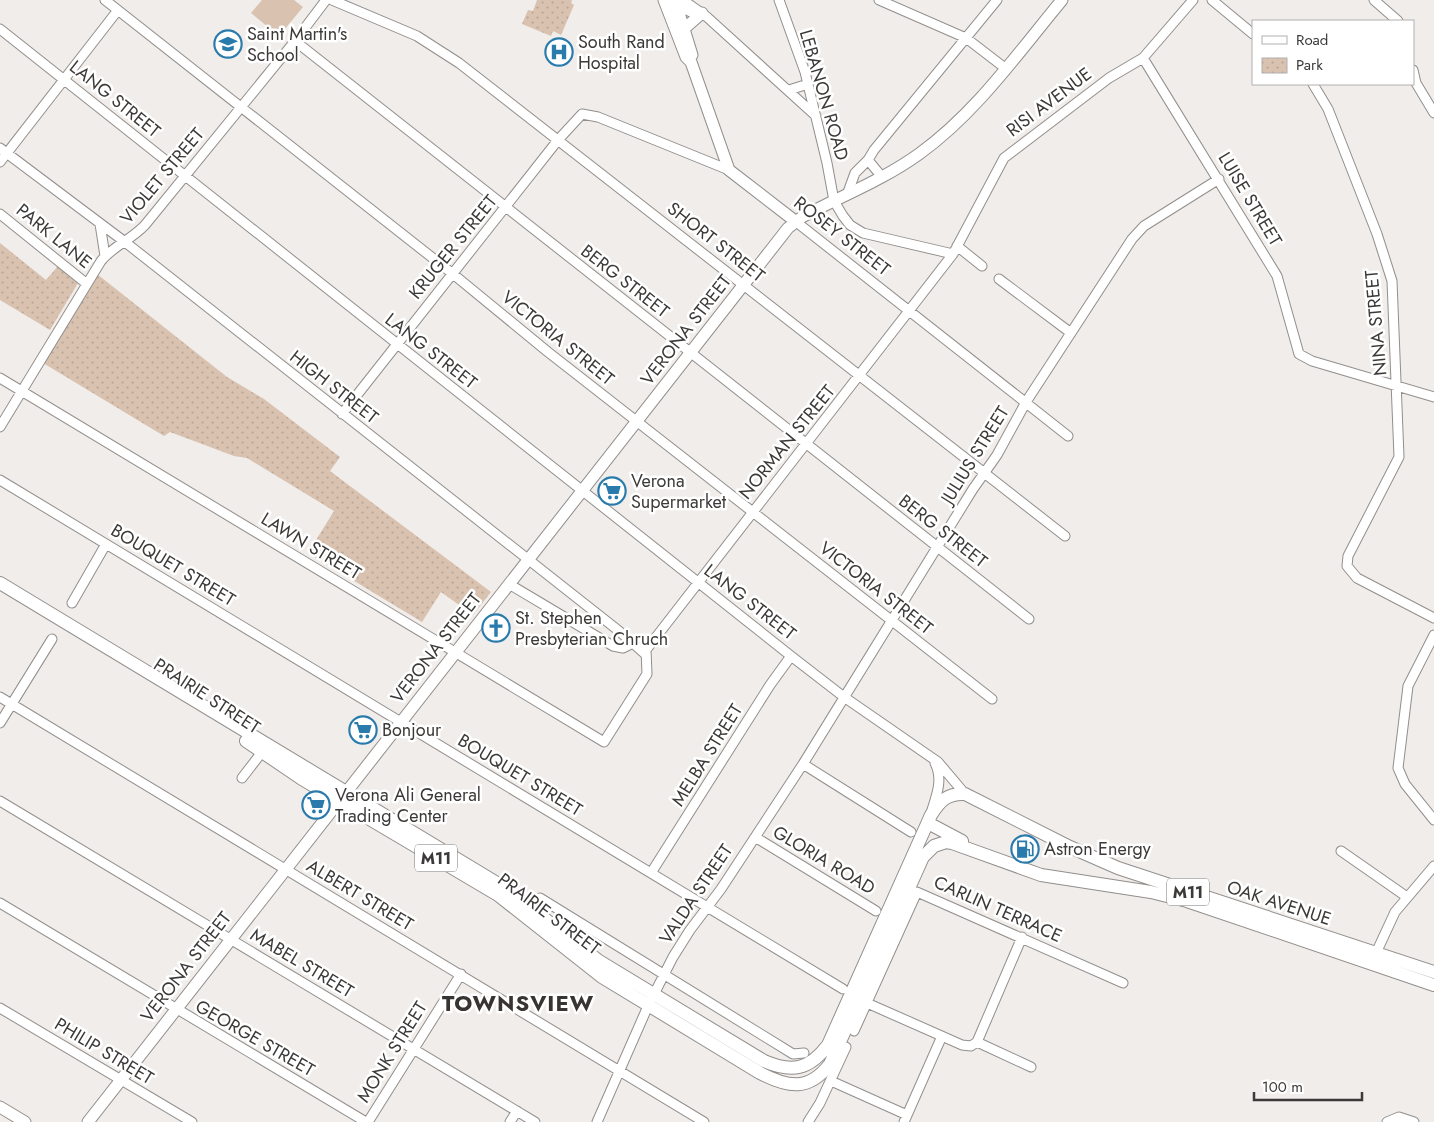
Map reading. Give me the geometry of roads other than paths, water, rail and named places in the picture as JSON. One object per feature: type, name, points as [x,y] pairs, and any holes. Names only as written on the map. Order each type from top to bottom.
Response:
[{"type":"main road","points":[[665,0],[684,53],[691,62],[729,170]]},
{"type":"main road","points":[[795,221],[882,177],[907,162],[936,140],[979,98],[1062,0]]},
{"type":"main road","points":[[678,2],[692,55],[691,62]]},
{"type":"main road","points":[[685,28],[701,15]]},
{"type":"main road","name":"ROSEY STREET","points":[[729,170],[795,221]]},
{"type":"main road","name":"VERONA STREET","points":[[88,1122],[795,221]]},
{"type":"main road","name":"PRAIRIE STREET","points":[[0,583],[498,895],[596,973],[648,1006],[776,1081],[795,1085],[813,1080],[830,1064],[923,857],[934,846],[946,842],[962,846],[980,854]]},
{"type":"main road","name":"PRAIRIE STREET","points":[[0,591],[153,682],[262,752],[505,888],[599,961],[774,1065],[792,1068],[814,1061],[828,1045],[929,819],[937,805],[950,794]]},
{"type":"main road","name":"OAK AVENUE","points":[[950,794],[965,794],[1070,847],[1118,868],[1434,972]]},
{"type":"main road","points":[[929,819],[969,844],[980,854]]},
{"type":"main road","name":"OAK AVENUE","points":[[980,854],[1041,875],[1151,892],[1187,901],[1434,985]]},
{"type":"main road","points":[[0,1107],[25,1122]]},
{"type":"street","name":"VICTORIA STREET","points":[[105,0],[992,699]]},
{"type":"street","name":"VIOLET STREET","points":[[0,427],[105,256],[145,225],[295,41],[326,0]]},
{"type":"street","name":"SHORT STREET","points":[[332,0],[417,36],[439,49],[744,284],[1065,536]]},
{"type":"street","points":[[665,0],[678,2],[701,15],[789,90],[816,116]]},
{"type":"street","name":"LEBANON ROAD","points":[[778,0],[808,84],[834,201]]},
{"type":"street","points":[[879,0],[966,38],[1005,68]]},
{"type":"street","points":[[847,195],[856,173],[997,0]]},
{"type":"street","name":"RISI AVENUE","points":[[955,250],[1004,158],[1109,78],[1143,58],[1193,0]]},
{"type":"street","points":[[1212,0],[1252,33]]},
{"type":"street","points":[[1374,0],[1397,20]]},
{"type":"street","points":[[0,162],[4,150],[65,80],[118,10]]},
{"type":"street","name":"LANG STREET","points":[[0,30],[844,697],[934,759],[965,794]]},
{"type":"street","name":"BERG STREET","points":[[295,41],[1029,619]]},
{"type":"street","name":"LUISE STREET","points":[[1143,58],[1277,276],[1297,351],[1301,356],[1312,361],[1397,386]]},
{"type":"street","points":[[1414,74],[1416,83],[1434,113]]},
{"type":"street","points":[[789,90],[808,84]]},
{"type":"street","name":"NINA STREET","points":[[1314,85],[1328,109],[1392,274],[1399,457],[1348,556],[1347,563],[1351,572],[1357,578],[1434,618]]},
{"type":"street","name":"ROSEY STREET","points":[[572,123],[582,114],[591,114],[729,170]]},
{"type":"street","name":"KRUGER STREET","points":[[342,414],[572,123]]},
{"type":"street","name":"HIGH STREET","points":[[4,150],[125,242],[619,631],[631,644],[645,652]]},
{"type":"street","points":[[868,160],[882,177]]},
{"type":"street","name":"JULIUS STREET","points":[[844,697],[1004,444],[1026,402],[1138,231],[1219,179]]},
{"type":"street","points":[[834,201],[850,224],[863,233],[955,250],[982,266]]},
{"type":"street","name":"PARK LANE","points":[[0,214],[87,284]]},
{"type":"street","name":"ROSEY STREET","points":[[795,221],[1068,436]]},
{"type":"street","points":[[100,224],[105,256]]},
{"type":"street","name":"NORMAN STREET","points":[[645,652],[698,581],[861,376],[955,250]]},
{"type":"street","points":[[1000,279],[1071,333]]},
{"type":"street","name":"LAWN STREET","points":[[0,378],[604,742],[646,677],[648,671],[645,652]]},
{"type":"street","points":[[1397,386],[1434,398]]},
{"type":"street","name":"BOUQUET STREET","points":[[0,480],[843,990]]},
{"type":"street","points":[[72,603],[106,544]]},
{"type":"street","points":[[509,584],[613,646],[622,648],[631,644]]},
{"type":"street","points":[[1434,635],[1408,686],[1398,768],[1402,781],[1434,820]]},
{"type":"street","points":[[0,723],[52,639]]},
{"type":"street","name":"MELBA STREET","points":[[651,873],[770,685],[792,656]]},
{"type":"street","name":"ALBERT STREET","points":[[0,697],[704,1122]]},
{"type":"street","name":"VALDA STREET","points":[[597,1122],[663,975],[690,930],[803,764],[844,697]]},
{"type":"street","points":[[242,778],[262,752]]},
{"type":"street","points":[[929,819],[940,774],[934,759]]},
{"type":"street","points":[[803,764],[911,832]]},
{"type":"street","name":"MABEL STREET","points":[[0,801],[535,1122]]},
{"type":"street","name":"GLORIA ROAD","points":[[755,837],[876,911]]},
{"type":"street","points":[[1341,850],[1407,897]]},
{"type":"street","points":[[1376,953],[1392,916],[1434,866]]},
{"type":"street","name":"CARLIN TERRACE","points":[[854,1031],[917,892],[1123,983]]},
{"type":"street","points":[[540,898],[793,1054],[804,1053]]},
{"type":"street","name":"GEORGE STREET","points":[[0,903],[176,1010],[367,1122]]},
{"type":"street","points":[[977,1042],[1022,937]]},
{"type":"street","name":"MONK STREET","points":[[367,1122],[461,974]]},
{"type":"street","points":[[867,1003],[966,1046],[977,1042],[1031,1067]]},
{"type":"street","name":"PHILIP STREET","points":[[0,1008],[192,1122]]},
{"type":"street","points":[[831,1080],[905,1119],[942,1036]]},
{"type":"street","points":[[808,1122],[831,1080],[846,1047]]},
{"type":"street","points":[[510,1122],[517,1111]]},
{"type":"street","points":[[1387,1122],[1399,1118],[1414,1122]]},
{"type":"place","name":"Saint Martin's School","points":[[228,44]]},
{"type":"place","name":"South Rand Hospital","points":[[559,52]]},
{"type":"place","name":"Verona Supermarket","points":[[612,491]]},
{"type":"place","name":"St. Stephen Presbyterian Chruch","points":[[496,628]]},
{"type":"place","name":"Bonjour","points":[[363,730]]},
{"type":"place","name":"Verona Ali General Trading Center","points":[[316,805]]},
{"type":"place","name":"Astron Energy","points":[[1025,849]]},
{"type":"district","name":"TOWNSVIEW","points":[[518,1003]]}]
